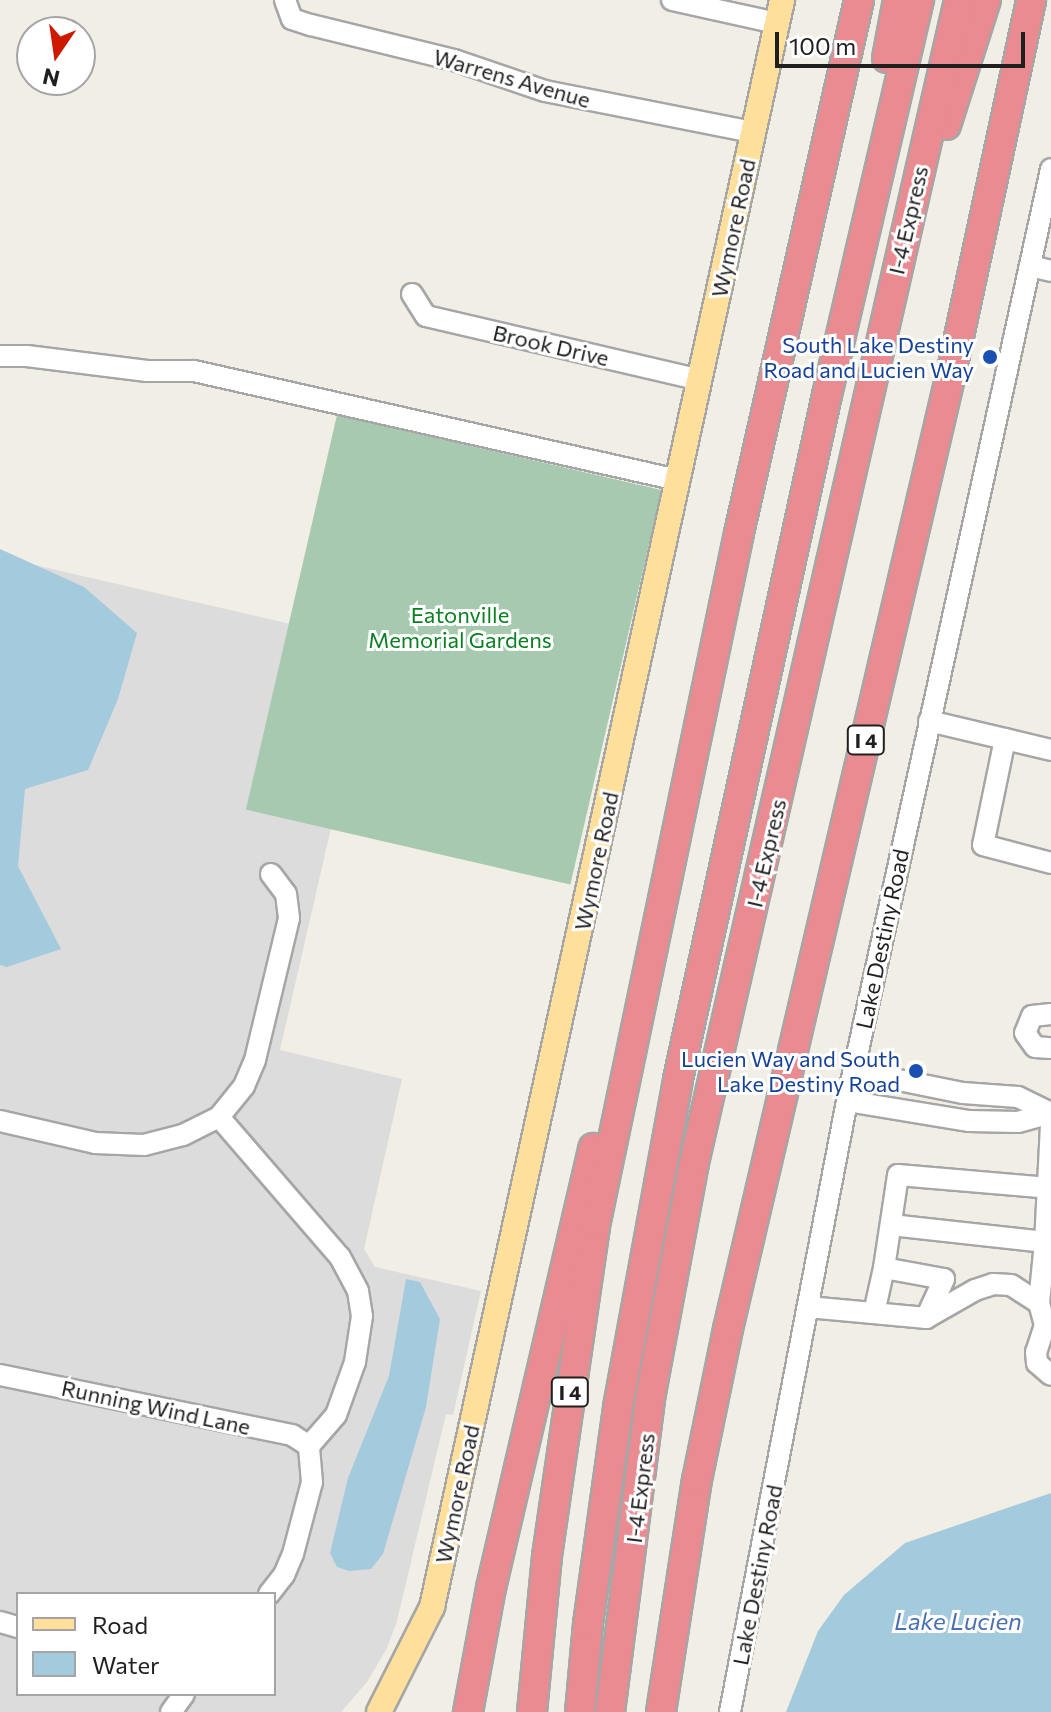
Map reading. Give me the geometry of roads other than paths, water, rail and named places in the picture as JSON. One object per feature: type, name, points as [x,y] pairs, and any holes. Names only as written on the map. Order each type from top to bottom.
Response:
[{"type":"highway","name":"I 4","points":[[532,1712],[564,1430],[595,1226],[739,533],[859,0]]},
{"type":"highway","points":[[854,285],[854,252],[898,0]]},
{"type":"highway","name":"I-4 Express","points":[[580,1712],[588,1624],[618,1407],[678,1079],[919,0]]},
{"type":"highway","name":"I-4 Express","points":[[610,1712],[651,1393],[694,1163],[959,0]]},
{"type":"highway","points":[[902,246],[965,72],[986,0]]},
{"type":"highway","name":"I 4","points":[[661,1712],[697,1480],[728,1329],[976,265],[1031,0]]},
{"type":"highway","points":[[468,1712],[491,1588],[592,1150],[626,1075]]},
{"type":"highway","points":[[679,1712],[697,1480]]},
{"type":"highway","points":[[481,1712],[491,1588]]},
{"type":"main road","name":"Wymore Road","points":[[379,1712],[432,1607],[780,11]]},
{"type":"street","name":"Warrens Avenue","points":[[285,0],[292,19],[454,60],[545,91],[753,132]]},
{"type":"street","points":[[672,0],[780,11]]},
{"type":"street","name":"Lake Destiny Road","points":[[730,1712],[847,1101],[1051,169]]},
{"type":"street","points":[[1030,266],[1051,271]]},
{"type":"street","name":"Brook Drive","points":[[412,294],[426,316],[701,380]]},
{"type":"street","points":[[0,356],[27,356],[147,371],[194,371],[679,480]]},
{"type":"street","points":[[929,721],[1051,750]]},
{"type":"street","points":[[1005,739],[983,845],[1051,863]]},
{"type":"street","points":[[0,1121],[95,1143],[144,1145],[183,1135],[219,1117],[244,1086],[255,1060],[289,918],[286,894],[271,874]]},
{"type":"street","points":[[1050,1050],[1030,1044],[1026,1027],[1037,1014],[1051,1014]]},
{"type":"street","points":[[854,1071],[963,1093],[1018,1097],[1051,1113]]},
{"type":"street","points":[[847,1101],[969,1121],[1018,1122],[1051,1113]]},
{"type":"street","points":[[219,1117],[340,1257],[358,1291],[362,1316],[355,1362],[336,1415],[309,1446],[312,1482],[297,1539],[284,1575],[271,1592]]},
{"type":"street","points":[[1051,1125],[1048,1242],[1043,1293],[1045,1337],[1037,1363],[1051,1375]]},
{"type":"street","points":[[874,1313],[898,1175],[1050,1188]]},
{"type":"street","points":[[891,1225],[1048,1242]]},
{"type":"street","points":[[884,1268],[944,1279],[926,1318]]},
{"type":"street","points":[[808,1307],[926,1318],[948,1309],[975,1290],[993,1284],[1043,1293]]},
{"type":"street","name":"Running Wind Lane","points":[[0,1375],[292,1435],[309,1446]]},
{"type":"water","points":[[0,549],[84,587],[137,633],[118,699],[88,770],[25,789],[18,866],[61,949],[7,967],[0,965]]},
{"type":"water","points":[[406,1279],[420,1282],[440,1319],[426,1407],[383,1554],[371,1569],[349,1571],[337,1567],[330,1553],[348,1478],[389,1376]]},
{"type":"water","name":"Lake Lucien","points":[[1051,1493],[1051,1712],[786,1712],[818,1631],[844,1595],[905,1543]]},
{"type":"place","name":"South Lake Destiny Road and Lucien Way","points":[[990,357]]},
{"type":"place","name":"Lucien Way and South Lake Destiny Road","points":[[916,1071]]},
{"type":"park label","name":"Eatonville Memorial Gardens","points":[[460,626]]}]
